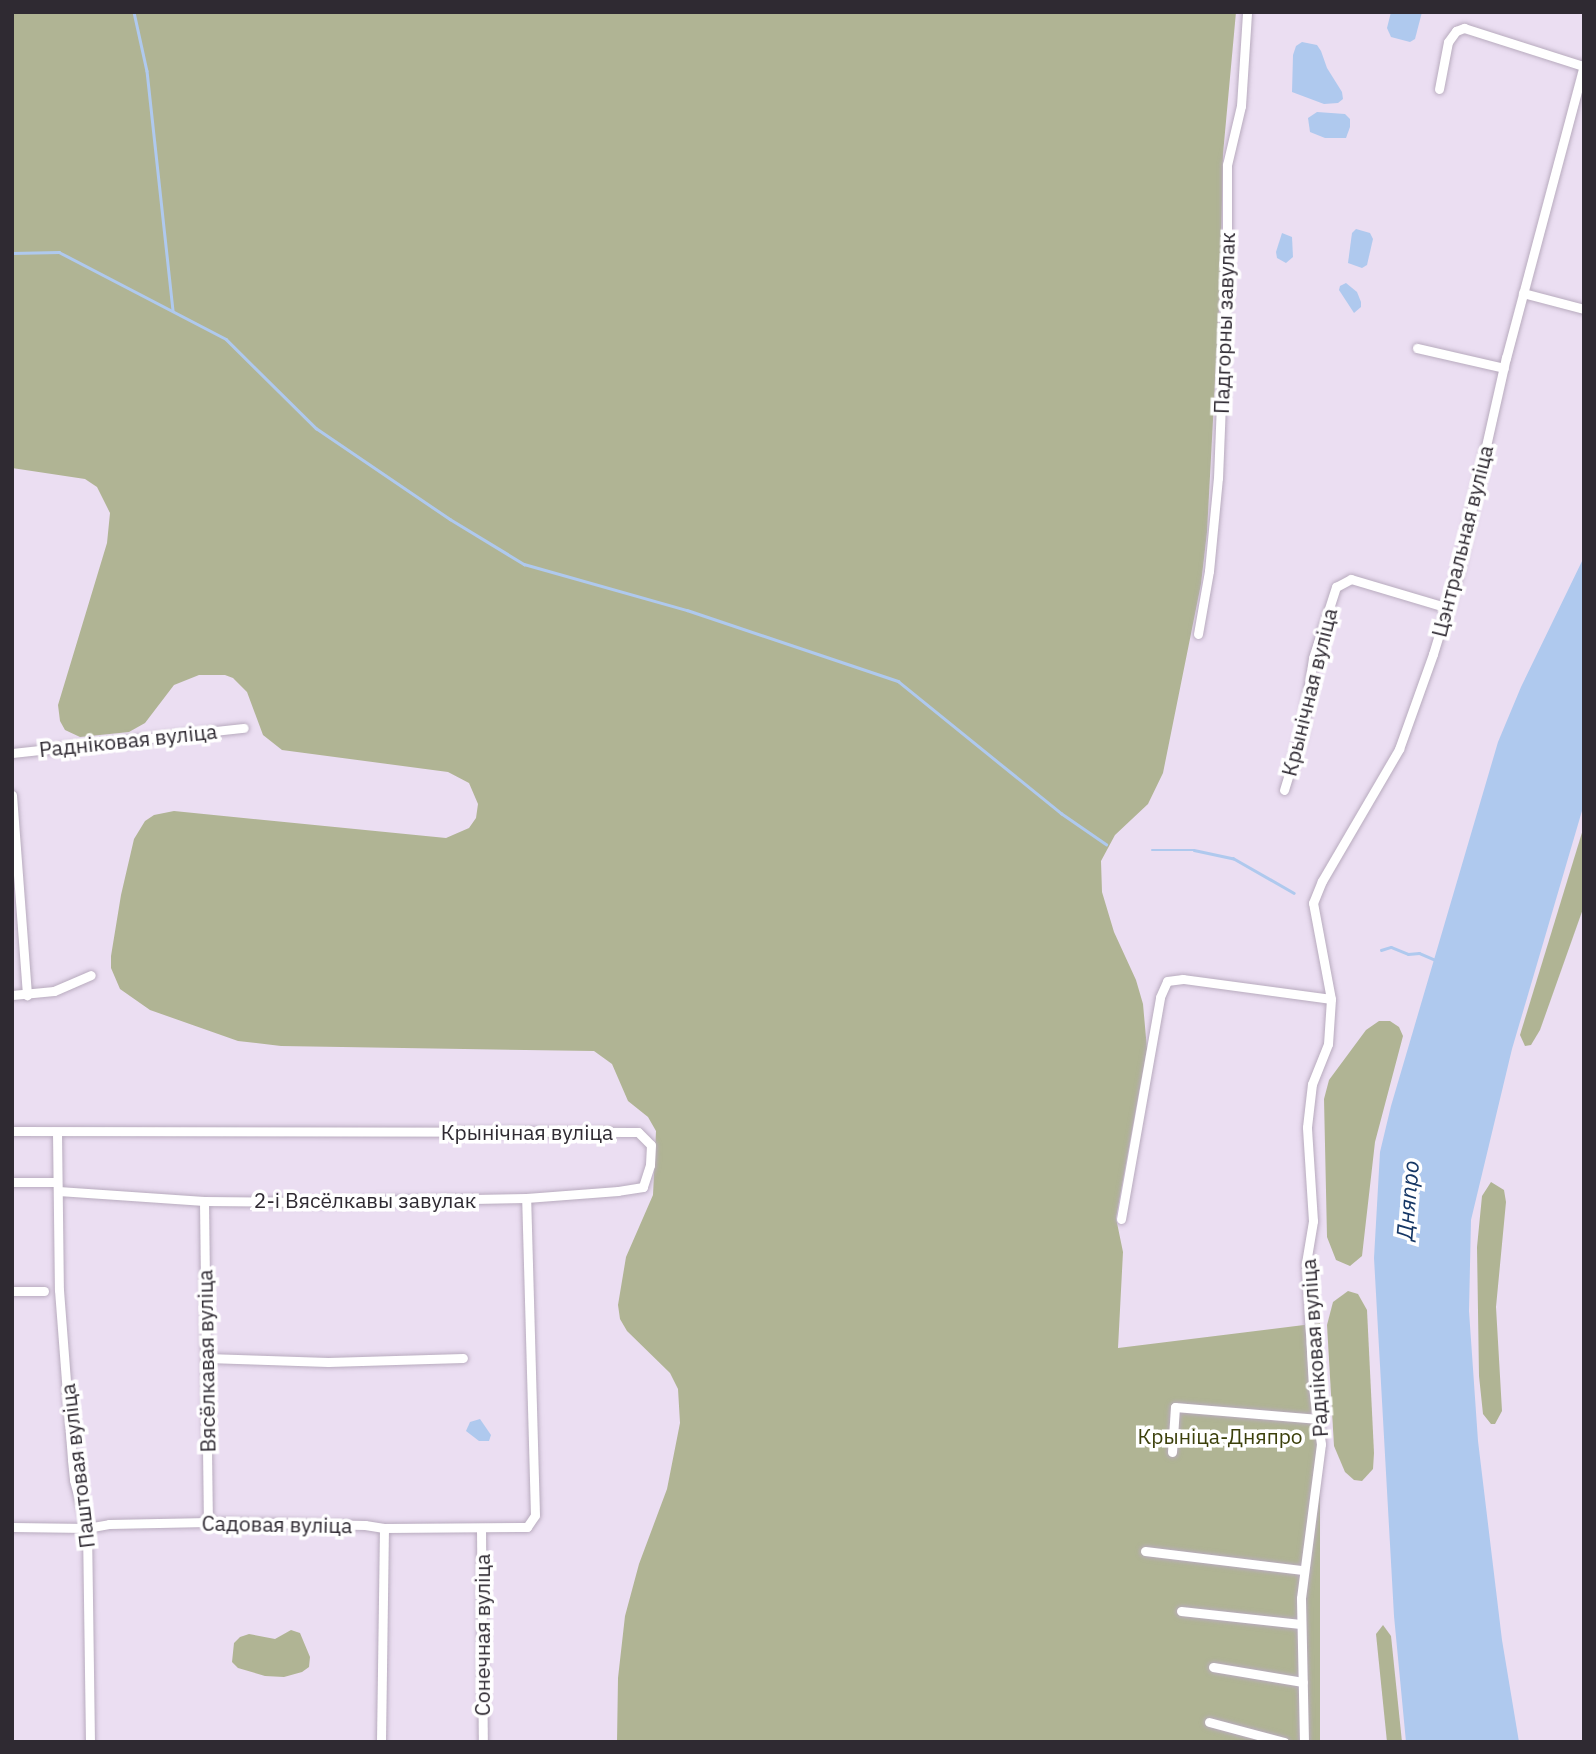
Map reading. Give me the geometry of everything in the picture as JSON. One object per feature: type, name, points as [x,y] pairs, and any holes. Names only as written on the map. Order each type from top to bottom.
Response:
[{"type":"street","name":"Падгорны завулак","points":[[1198,634],[1209,571],[1217,478],[1227,258],[1227,165],[1241,106],[1248,12]]},
{"type":"street","points":[[1439,89],[1448,42],[1456,31],[1464,28],[1583,65]]},
{"type":"street","name":"Цэнтральная вуліца","points":[[1331,999],[1328,966],[1315,918],[1317,892],[1399,749],[1448,608],[1504,368],[1583,65]]},
{"type":"street","points":[[1523,293],[1584,309]]},
{"type":"street","points":[[1418,348],[1504,368]]},
{"type":"street","name":"Крынічная вуліца","points":[[1284,790],[1302,731],[1313,657],[1336,587],[1350,579],[1448,608]]},
{"type":"street","name":"Радніковая вуліца","points":[[12,753],[244,728]]},
{"type":"street","points":[[12,795],[27,995]]},
{"type":"street","points":[[12,995],[54,990],[91,975]]},
{"type":"street","points":[[1121,1219],[1160,997],[1167,981],[1183,979],[1331,999]]},
{"type":"street","name":"Радніковая вуліца","points":[[1304,1742],[1300,1624],[1303,1570],[1321,1457],[1313,1387],[1306,1263],[1313,1221],[1307,1127],[1312,1084],[1328,1044],[1331,999]]},
{"type":"street","name":"Крынічная вуліца","points":[[12,1132],[638,1132],[651,1145],[650,1165],[643,1187],[526,1198]]},
{"type":"street","name":"Паштовая вуліца","points":[[57,1132],[60,1290],[72,1461],[74,1480],[88,1528],[90,1742]]},
{"type":"street","points":[[12,1182],[204,1201]]},
{"type":"street","name":"2-і Вясёлкавы завулак","points":[[204,1201],[526,1198]]},
{"type":"street","name":"Садовая вуліца","points":[[12,1527],[88,1528],[109,1524],[208,1522],[365,1525],[384,1528],[527,1527],[535,1515],[526,1198]]},
{"type":"street","name":"Вясёлкавая вуліца","points":[[204,1201],[208,1522]]},
{"type":"street","points":[[12,1291],[44,1291]]},
{"type":"street","points":[[207,1358],[328,1362],[463,1358]]},
{"type":"street","points":[[1172,1452],[1175,1407],[1318,1419]]},
{"type":"street","points":[[381,1742],[384,1528]]},
{"type":"street","name":"Сонечная вуліца","points":[[481,1529],[483,1742]]},
{"type":"street","points":[[1145,1551],[1303,1570]]},
{"type":"street","points":[[1181,1611],[1300,1624]]},
{"type":"street","points":[[1213,1667],[1303,1682]]},
{"type":"street","points":[[1209,1722],[1284,1742]]},
{"type":"green space","name":"Крыніца-Дняпро","points":[[12,12],[1236,12],[1223,154],[1220,290],[1207,532],[1201,584],[1163,773],[1148,804],[1115,835],[1101,861],[1102,892],[1114,932],[1136,980],[1143,1004],[1147,1049],[1116,1218],[1123,1252],[1118,1348],[1320,1323],[1320,1742],[617,1742],[618,1678],[625,1616],[639,1564],[667,1489],[680,1423],[678,1389],[670,1373],[627,1331],[620,1319],[618,1305],[626,1257],[653,1195],[656,1131],[648,1117],[628,1101],[612,1064],[594,1051],[281,1046],[238,1041],[150,1010],[120,989],[111,968],[111,956],[121,895],[134,839],[145,821],[154,815],[174,811],[446,838],[469,828],[476,818],[478,804],[469,783],[448,772],[282,750],[263,735],[247,692],[233,678],[225,675],[199,675],[174,685],[145,723],[129,732],[80,737],[65,730],[60,721],[58,705],[107,543],[110,513],[97,487],[85,479],[12,468]]},
{"type":"green space","points":[[1584,826],[1584,906],[1540,1030],[1531,1045],[1525,1046],[1520,1035]]},
{"type":"green space","points":[[1379,1021],[1390,1021],[1399,1027],[1403,1036],[1375,1142],[1362,1256],[1350,1266],[1336,1260],[1327,1237],[1324,1099],[1329,1080],[1366,1030]]},
{"type":"green space","points":[[1491,1182],[1504,1190],[1506,1202],[1496,1307],[1502,1411],[1495,1424],[1491,1424],[1483,1414],[1479,1376],[1477,1247],[1482,1196]]},
{"type":"green space","points":[[1348,1291],[1358,1294],[1367,1310],[1374,1453],[1373,1469],[1362,1481],[1354,1480],[1345,1472],[1334,1446],[1327,1325],[1333,1302]]},
{"type":"green space","points":[[1383,1625],[1391,1636],[1402,1742],[1387,1742],[1376,1634]]},
{"type":"green space","points":[[291,1630],[300,1633],[310,1657],[309,1667],[302,1672],[284,1677],[265,1676],[238,1668],[232,1662],[234,1643],[240,1637],[249,1634],[275,1639]]},
{"type":"water","points":[[1391,12],[1422,12],[1415,39],[1410,42],[1391,37],[1387,28]]},
{"type":"water","points":[[1302,42],[1317,45],[1321,51],[1327,68],[1342,92],[1343,99],[1338,103],[1324,104],[1292,92],[1293,55],[1296,46]]},
{"type":"water","points":[[1317,112],[1345,114],[1350,119],[1346,138],[1325,138],[1310,132],[1308,118]]},
{"type":"water","points":[[1356,229],[1370,233],[1373,239],[1367,265],[1362,268],[1348,263],[1352,233]]},
{"type":"water","points":[[1282,233],[1292,237],[1293,257],[1286,263],[1277,258],[1276,252]]},
{"type":"water","points":[[1346,283],[1357,292],[1361,302],[1361,307],[1354,313],[1339,290],[1340,286]]},
{"type":"water","name":"Дняпро","points":[[1584,557],[1584,804],[1512,1049],[1471,1220],[1469,1311],[1478,1441],[1502,1640],[1519,1742],[1406,1742],[1394,1616],[1374,1258],[1380,1152],[1391,1106],[1498,742],[1521,687]]},
{"type":"water","points":[[480,1419],[491,1435],[489,1441],[479,1441],[466,1431],[470,1422]]},
{"type":"waterway","points":[[134,12],[147,71],[173,311]]},
{"type":"waterway","points":[[12,253],[59,252],[226,339],[316,428],[450,519],[524,564],[687,610],[898,681],[1061,813],[1106,844]]},
{"type":"waterway","points":[[1152,850],[1194,850],[1233,858],[1294,893]]},
{"type":"waterway","points":[[1381,950],[1391,947],[1408,954],[1419,953],[1438,961]]}]
